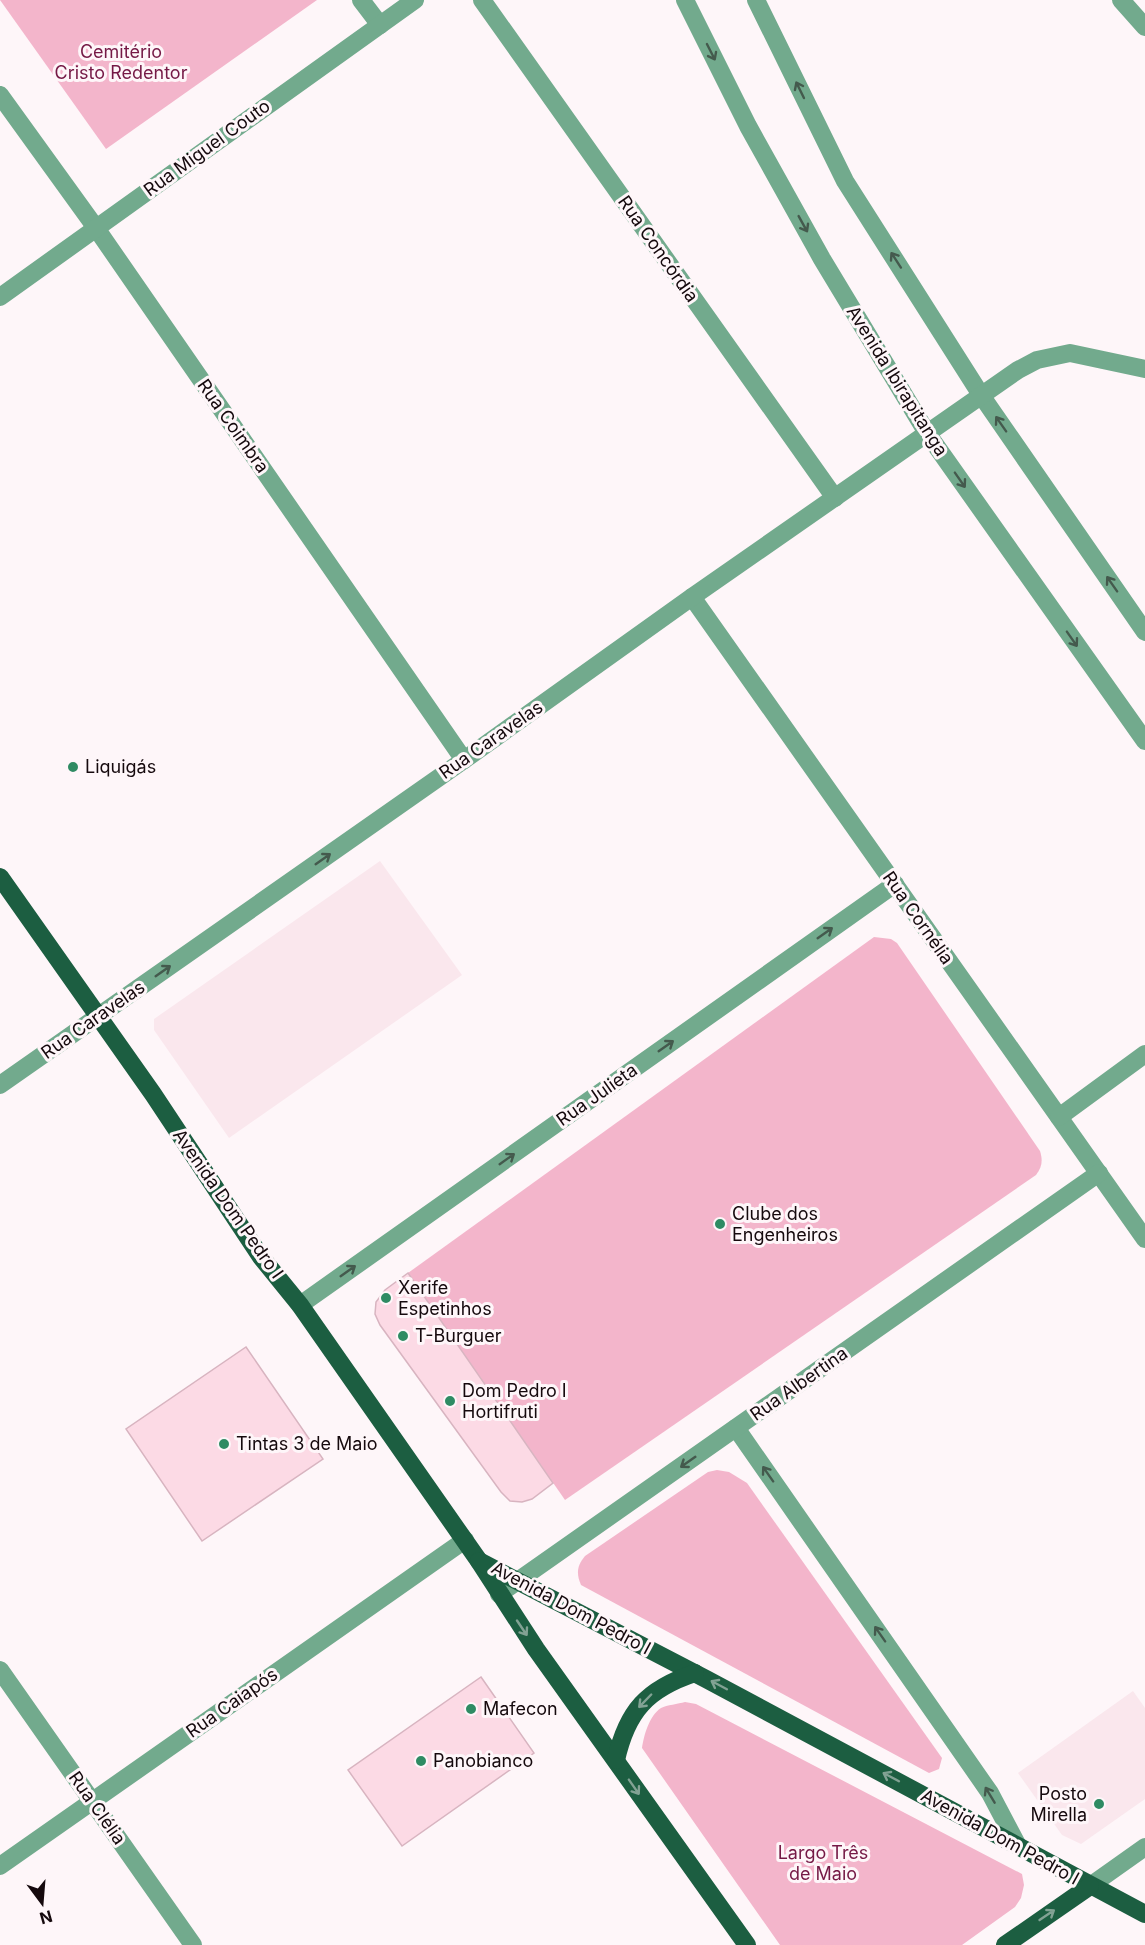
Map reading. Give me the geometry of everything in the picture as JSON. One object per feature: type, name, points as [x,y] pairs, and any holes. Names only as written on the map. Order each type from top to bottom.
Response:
[{"type":"main road","name":"Avenida Dom Pedro I","points":[[0,878],[153,1094],[261,1257],[300,1305],[479,1561],[695,1673],[1145,1914]]},
{"type":"main road","points":[[479,1561],[499,1594],[747,1945]]},
{"type":"main road","points":[[616,1760],[621,1736],[633,1714],[650,1695],[671,1681],[695,1673]]},
{"type":"main road","points":[[1005,1945],[1090,1886]]},
{"type":"street","points":[[361,0],[380,25]]},
{"type":"street","name":"Rua Miguel Couto","points":[[0,297],[415,0]]},
{"type":"street","name":"Rua Concórdia","points":[[482,0],[835,498]]},
{"type":"street","name":"Avenida Ibirapitanga","points":[[685,0],[748,126],[822,259],[927,433],[1145,741]]},
{"type":"street","points":[[756,0],[845,181],[981,395],[1145,632]]},
{"type":"street","points":[[1121,0],[1145,27]]},
{"type":"street","name":"Rua Coimbra","points":[[0,95],[96,228],[464,760]]},
{"type":"street","name":"Rua Caravelas","points":[[0,1085],[981,395],[1037,360],[1071,352],[1145,369]]},
{"type":"street","name":"Rua Cornélia","points":[[692,597],[1145,1239]]},
{"type":"street","name":"Rua Julieta","points":[[300,1305],[895,884]]},
{"type":"street","points":[[1059,1117],[1145,1054]]},
{"type":"street","name":"Rua Albertina","points":[[499,1594],[1099,1173]]},
{"type":"street","points":[[736,1428],[990,1793],[1018,1846]]},
{"type":"street","name":"Rua Caiapós","points":[[0,1866],[465,1540]]},
{"type":"street","name":"Rua Clélia","points":[[0,1670],[193,1945]]},
{"type":"street","points":[[1090,1886],[1145,1847]]},
{"type":"shaded area","points":[[380,861],[462,975],[229,1138],[154,1030],[154,1019]]},
{"type":"shaded area","points":[[1133,1691],[1145,1708],[1145,1799],[1081,1844],[1062,1835],[1018,1773]]},
{"type":"green space","name":"Cemitério Cristo Redentor","points":[[0,0],[317,0],[106,149]]},
{"type":"green space","name":"Clube dos Engenheiros","points":[[874,937],[891,939],[897,943],[1040,1151],[1042,1161],[1040,1169],[1036,1175],[565,1500],[408,1273]]},
{"type":"green space","points":[[717,1470],[729,1472],[747,1483],[942,1758],[939,1769],[929,1773],[581,1585],[578,1570],[585,1556],[708,1472]]},
{"type":"green space","name":"Largo Três de Maio","points":[[685,1702],[696,1704],[1022,1874],[1024,1885],[1021,1898],[1015,1907],[962,1945],[780,1945],[642,1748],[648,1726],[657,1711],[663,1707]]},
{"type":"building","points":[[408,1273],[553,1483],[532,1499],[522,1502],[510,1501],[501,1492],[380,1325],[375,1314],[376,1302],[385,1290]]},
{"type":"building","name":"Tintas 3 de Maio","points":[[246,1347],[323,1459],[202,1541],[126,1429]]},
{"type":"building","points":[[481,1677],[534,1753],[402,1846],[348,1770]]},
{"type":"place","name":"Liquigás","points":[[73,767]]},
{"type":"place","name":"Clube dos Engenheiros","points":[[720,1224]]},
{"type":"place","name":"Xerife Espetinhos","points":[[386,1298]]},
{"type":"place","name":"T-Burguer","points":[[403,1336]]},
{"type":"place","name":"Dom Pedro I Hortifruti","points":[[450,1401]]},
{"type":"place","name":"Tintas 3 de Maio","points":[[224,1444]]},
{"type":"place","name":"Mafecon","points":[[471,1709]]},
{"type":"place","name":"Panobianco","points":[[421,1761]]},
{"type":"place","name":"Posto Mirella","points":[[1099,1804]]}]
